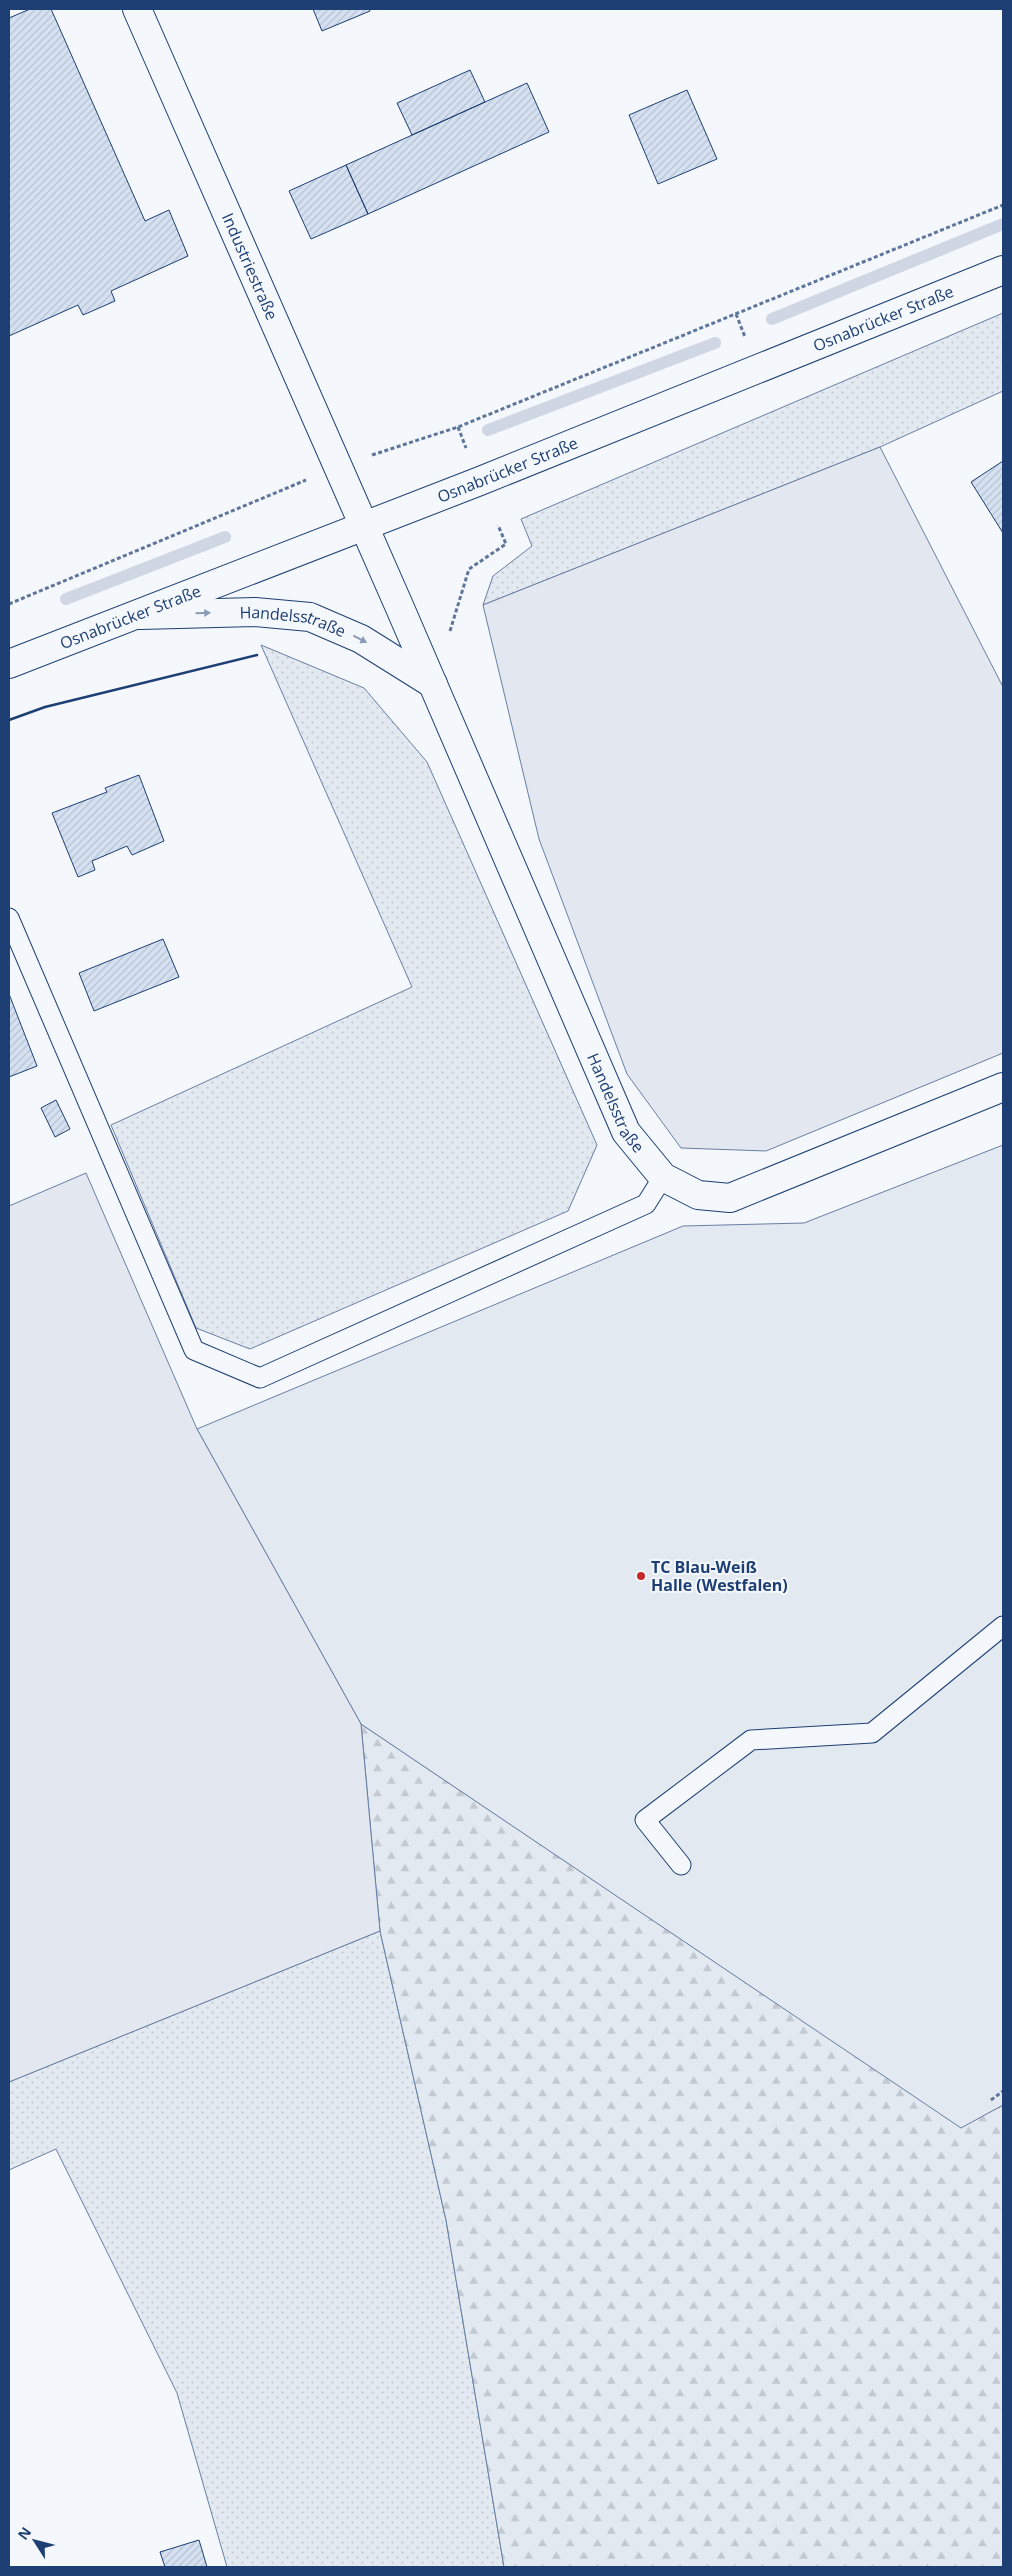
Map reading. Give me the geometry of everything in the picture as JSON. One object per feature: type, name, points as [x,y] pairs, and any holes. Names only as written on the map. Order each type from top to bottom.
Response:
[{"type":"street","name":"Industriestraße","points":[[137,9],[363,525]]},
{"type":"street","name":"Osnabrücker Straße","points":[[9,664],[480,481],[1003,270]]},
{"type":"street","name":"Handelsstraße","points":[[363,525],[626,1132],[662,1176],[698,1195],[730,1198],[1003,1087]]},
{"type":"street","name":"Handelsstraße","points":[[136,615],[255,612],[310,617],[361,639],[433,684]]},
{"type":"lane","points":[[9,918],[194,1350],[260,1378],[646,1204],[662,1176]]},
{"type":"lane","points":[[682,1865],[645,1820],[751,1740],[872,1733],[1003,1626]]},
{"type":"path","points":[[9,604],[337,466],[458,427],[1003,205]]},
{"type":"path","points":[[458,427],[467,449]]},
{"type":"path","points":[[433,684],[469,569],[506,544],[498,524]]},
{"type":"path","points":[[991,2100],[1003,2091]]},
{"type":"green space","points":[[1003,313],[1003,391],[880,447],[483,605],[493,576],[532,546],[521,519]]},
{"type":"green space","points":[[261,645],[364,688],[427,762],[597,1145],[568,1211],[250,1349],[196,1328],[111,1125],[412,987]]},
{"type":"green space","name":"TC Blau-Weiß Halle (Westfalen)","points":[[1003,1145],[1003,2105],[961,2128],[361,1724],[197,1429],[683,1226],[804,1223]]},
{"type":"green space","points":[[361,1724],[961,2127],[1003,2105],[1003,2567],[504,2567],[446,2220],[380,1931]]},
{"type":"green space","points":[[380,1931],[446,2220],[504,2567],[227,2567],[177,2393],[56,2149],[9,2170],[9,2082]]},
{"type":"shaded area","points":[[880,447],[1003,687],[1003,1053],[766,1151],[681,1148],[627,1074],[539,839],[483,605]]},
{"type":"shaded area","points":[[86,1173],[197,1429],[361,1724],[380,1931],[9,2082],[9,1206]]},
{"type":"building","points":[[30,9],[51,9],[145,221],[169,210],[188,256],[111,291],[115,301],[83,315],[78,305],[9,336],[9,18]]},
{"type":"building","points":[[313,9],[369,9],[370,11],[322,31]]},
{"type":"building","points":[[470,70],[485,102],[412,135],[397,103]]},
{"type":"building","points":[[527,83],[549,132],[368,214],[346,165]]},
{"type":"building","points":[[687,90],[717,159],[658,184],[629,115]]},
{"type":"building","points":[[346,165],[368,214],[311,239],[289,191]]},
{"type":"building","points":[[1003,461],[1003,533],[971,482]]},
{"type":"building","points":[[139,775],[164,841],[132,855],[127,846],[92,861],[95,870],[78,877],[52,813],[107,792],[105,788]]},
{"type":"building","points":[[163,939],[179,977],[94,1011],[79,973]]},
{"type":"building","points":[[9,994],[37,1066],[9,1077]]},
{"type":"building","points":[[56,1100],[70,1129],[55,1137],[41,1108]]},
{"type":"building","points":[[199,2540],[207,2567],[165,2567],[160,2552]]},
{"type":"waterway","points":[[772,319],[1003,224]]},
{"type":"waterway","points":[[488,430],[715,343]]},
{"type":"waterway","points":[[66,599],[225,537]]},
{"type":"wall","points":[[9,720],[45,707],[257,655]]},
{"type":"place","name":"TC Blau-Weiß Halle (Westfalen)","points":[[641,1576]]}]
